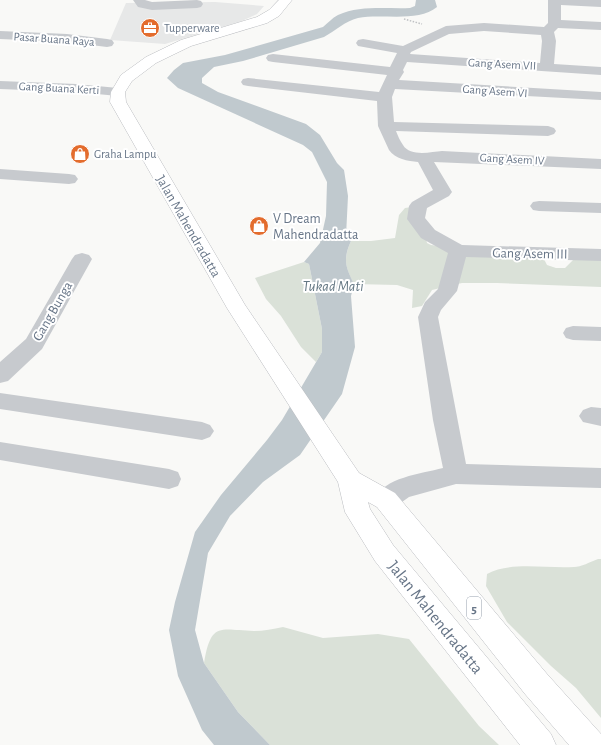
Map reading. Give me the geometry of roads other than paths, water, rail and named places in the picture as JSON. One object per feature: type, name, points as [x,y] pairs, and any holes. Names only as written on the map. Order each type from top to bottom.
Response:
[{"type":"highway","points":[[118,92],[126,78],[151,60],[186,43],[262,20],[274,13],[286,0]]},
{"type":"highway","name":"Jalan Mahendradatta","points":[[118,92],[118,102],[236,308],[344,471],[358,512],[384,554],[540,745]]},
{"type":"highway","name":"Jalan Mahendradatta","points":[[344,471],[386,500],[536,684],[590,745]]},
{"type":"street","points":[[140,0],[142,4],[152,6],[197,4]]},
{"type":"street","points":[[547,66],[554,0],[601,3]]},
{"type":"street","points":[[548,131],[386,126],[390,84],[404,54],[446,30],[484,27],[601,26]]},
{"type":"street","name":"Pasar Buana Raya","points":[[0,35],[67,38],[107,43]]},
{"type":"street","name":"Gang Asem VII","points":[[363,43],[404,54],[601,71]]},
{"type":"street","points":[[273,58],[390,84]]},
{"type":"street","points":[[248,82],[390,84]]},
{"type":"street","name":"Gang Asem VI","points":[[390,84],[550,95],[601,96]]},
{"type":"street","name":"Gang Buana Kerti","points":[[0,85],[76,88],[118,92]]},
{"type":"street","name":"Gang Asem IV","points":[[386,126],[397,150],[408,156],[424,158],[442,156],[601,164]]},
{"type":"street","points":[[424,158],[443,192],[418,206],[416,218],[428,234],[458,251],[447,291],[432,307],[428,317],[445,420],[456,474]]},
{"type":"street","points":[[0,174],[70,179]]},
{"type":"street","points":[[539,206],[601,208]]},
{"type":"street","name":"Gang Asem III","points":[[458,251],[601,255]]},
{"type":"street","name":"Gang Bunga","points":[[0,374],[34,344],[82,259]]},
{"type":"street","points":[[573,333],[601,334]]},
{"type":"street","points":[[0,401],[202,431]]},
{"type":"street","points":[[0,451],[169,479]]},
{"type":"street","points":[[386,500],[401,489],[456,474],[601,478]]},
{"type":"water","name":"Tukad Mati","points":[[416,0],[435,0],[437,7],[420,15],[353,19],[324,37],[243,61],[214,67],[202,78],[202,83],[218,92],[306,124],[320,135],[337,163],[344,170],[348,196],[346,236],[351,241],[346,262],[354,284],[351,296],[355,347],[342,394],[300,455],[263,482],[230,516],[208,553],[195,630],[204,663],[238,712],[270,745],[214,745],[202,730],[178,676],[169,630],[175,602],[195,532],[221,495],[282,420],[322,352],[322,329],[309,264],[304,262],[320,243],[326,216],[327,182],[312,152],[303,145],[178,88],[167,78],[183,63],[225,55],[323,27],[336,16],[346,12],[373,8],[410,8],[415,6]]},
{"type":"place","name":"Tupperware","points":[[150,28]]},
{"type":"place","name":"Graha Lampu","points":[[80,154]]},
{"type":"place","name":"V Dream Mahendradatta","points":[[259,226]]}]
